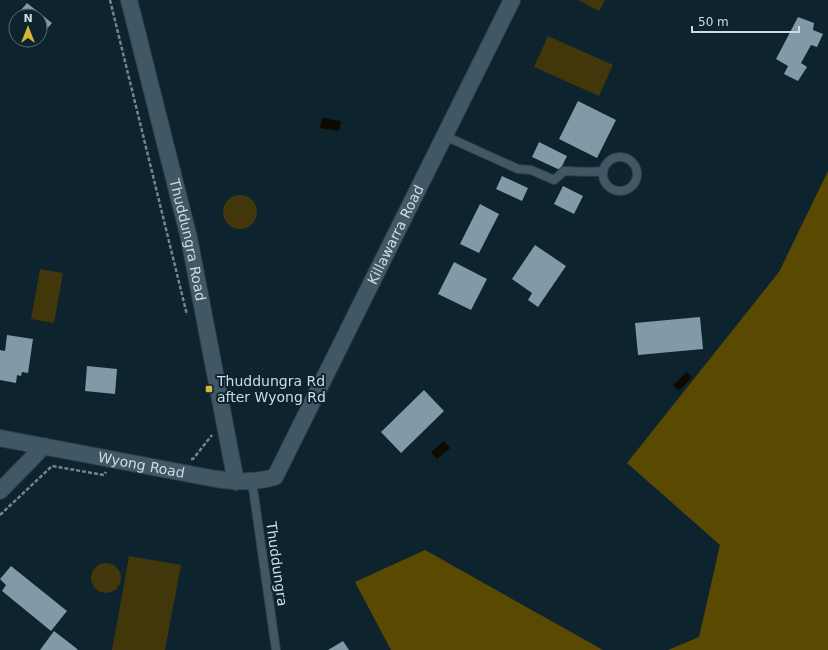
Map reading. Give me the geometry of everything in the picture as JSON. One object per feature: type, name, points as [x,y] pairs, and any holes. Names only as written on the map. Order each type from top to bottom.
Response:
[{"type":"street","name":"Thuddungra Road","points":[[129,0],[189,238],[244,482]]},
{"type":"street","name":"Killawarra Road","points":[[279,470],[512,0]]},
{"type":"street","name":"Wyong Road","points":[[0,438],[113,460],[244,482],[265,480],[275,477],[279,470]]},
{"type":"street","points":[[0,491],[44,446]]},
{"type":"lane","points":[[445,136],[518,168],[531,170],[554,180],[564,171],[587,171],[595,173],[603,171]]},
{"type":"lane","points":[[620,157],[630,161],[634,165],[637,176],[630,187],[625,190],[616,190],[605,182],[603,171],[605,165],[609,161],[620,157]]},
{"type":"lane","name":"Thuddungra","points":[[244,482],[276,650]]},
{"type":"path","points":[[110,0],[188,320]]},
{"type":"path","points":[[186,458],[193,460],[214,432]]},
{"type":"path","points":[[0,515],[52,466],[104,475],[113,460]]},
{"type":"shaded area","points":[[578,0],[605,0],[599,11]]},
{"type":"shaded area","points":[[548,36],[613,65],[599,96],[534,67]]},
{"type":"shaded area","points":[[322,118],[341,121],[339,131],[320,128]]},
{"type":"shaded area","points":[[828,171],[828,650],[668,650],[699,637],[720,545],[627,463],[779,272]]},
{"type":"shaded area","points":[[243,195],[252,200],[256,205],[256,219],[252,224],[247,228],[237,229],[233,228],[224,219],[223,209],[224,205],[233,196]]},
{"type":"shaded area","points":[[40,269],[63,273],[54,323],[31,319]]},
{"type":"shaded area","points":[[687,372],[692,377],[679,391],[673,385]]},
{"type":"shaded area","points":[[444,441],[450,448],[437,459],[431,452]]},
{"type":"shaded area","points":[[425,550],[603,650],[391,650],[355,582]]},
{"type":"shaded area","points":[[129,556],[181,565],[165,650],[112,650]]},
{"type":"shaded area","points":[[106,563],[117,567],[121,578],[117,589],[106,593],[95,589],[91,578],[95,567]]},
{"type":"building","points":[[27,3],[33,8],[23,8]]},
{"type":"building","points":[[798,17],[814,23],[813,30],[823,34],[817,47],[811,45],[801,63],[807,67],[798,81],[784,74],[788,66],[776,59]]},
{"type":"building","points":[[48,20],[52,23],[48,28]]},
{"type":"building","points":[[578,101],[616,120],[597,158],[559,139]]},
{"type":"building","points":[[539,142],[567,156],[560,170],[532,157]]},
{"type":"building","points":[[502,176],[528,188],[522,201],[496,189]]},
{"type":"building","points":[[563,186],[583,196],[574,214],[554,204]]},
{"type":"building","points":[[480,204],[499,214],[479,253],[460,244]]},
{"type":"building","points":[[535,245],[566,266],[538,307],[528,300],[532,293],[512,279]]},
{"type":"building","points":[[454,262],[487,279],[471,310],[438,294]]},
{"type":"building","points":[[700,317],[703,349],[638,355],[635,323]]},
{"type":"building","points":[[7,335],[33,339],[28,373],[22,372],[21,376],[17,375],[16,383],[0,380],[0,350],[5,351]]},
{"type":"building","points":[[87,366],[117,369],[115,394],[85,391]]},
{"type":"building","points":[[424,390],[444,411],[401,453],[381,432]]},
{"type":"building","points":[[11,566],[67,611],[51,631],[2,591],[6,585],[0,579]]},
{"type":"building","points":[[54,631],[76,648],[78,650],[40,650]]},
{"type":"building","points":[[343,641],[349,650],[328,650]]},
{"type":"place","name":"Thuddungra Rd after Wyong Rd","points":[[209,389]]}]
